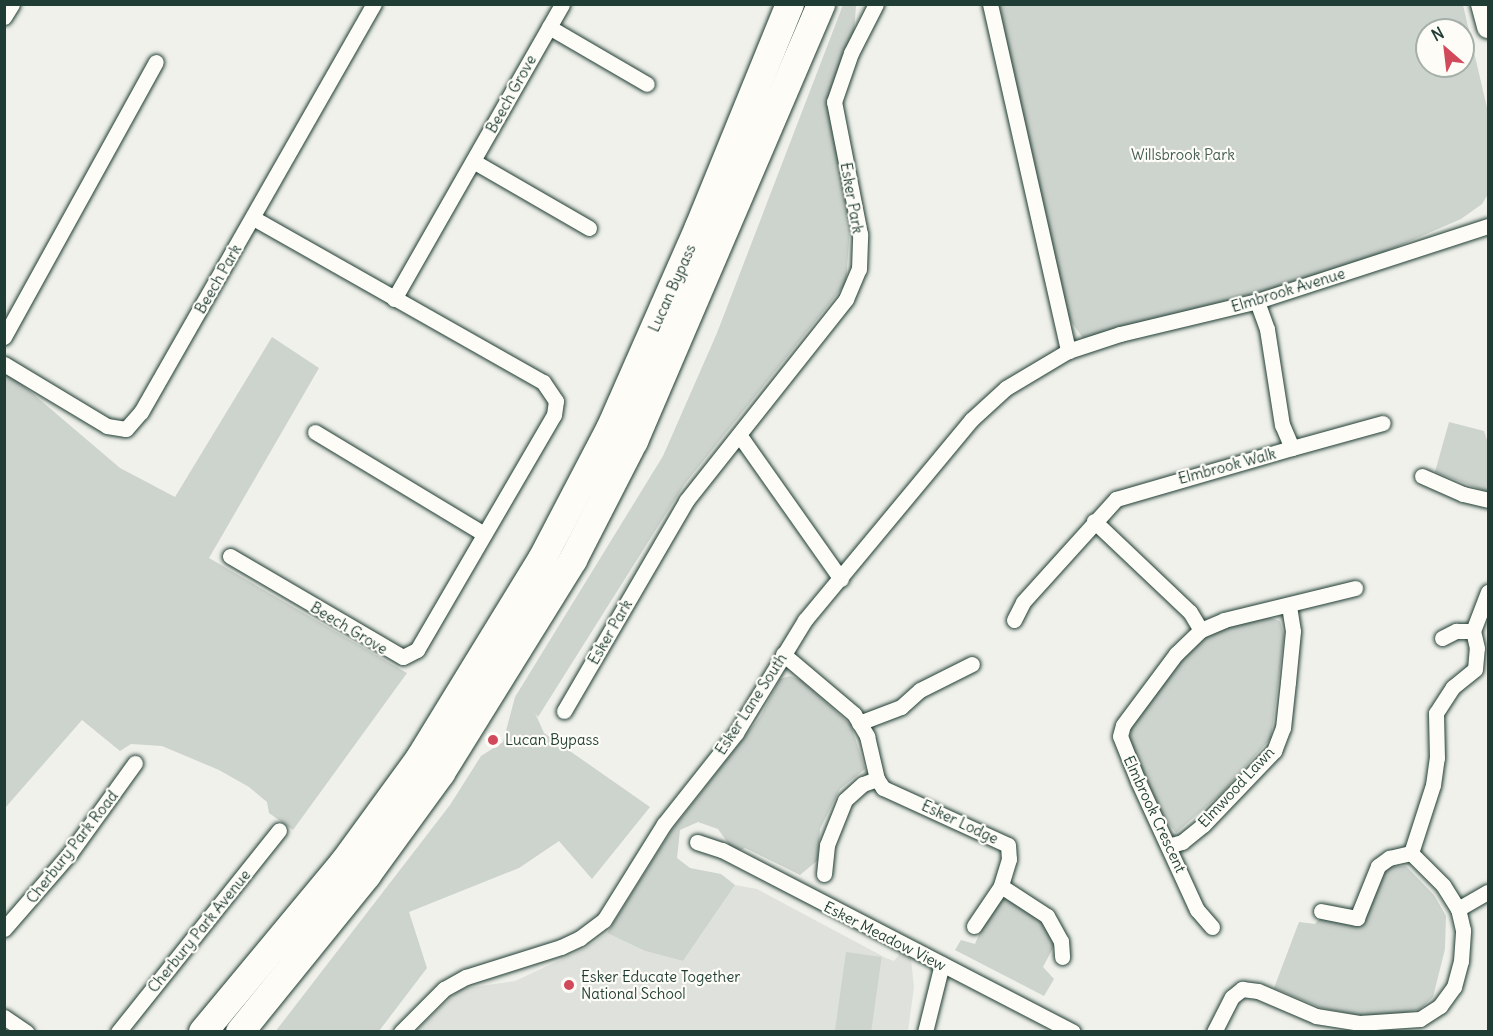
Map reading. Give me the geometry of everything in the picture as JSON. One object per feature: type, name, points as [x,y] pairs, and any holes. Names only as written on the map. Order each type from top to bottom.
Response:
[{"type":"highway","name":"Lucan Bypass","points":[[203,1032],[345,861],[414,767],[542,559],[610,429],[699,227],[790,4]]},
{"type":"highway","name":"Lucan Bypass","points":[[240,1032],[367,875],[441,773],[573,560],[634,441],[821,4]]},
{"type":"street","points":[[4,17],[12,4]]},
{"type":"street","name":"Beech Grove","points":[[394,299],[562,4]]},
{"type":"street","name":"Esker Park","points":[[564,711],[686,501],[740,436],[846,299],[859,269],[860,234],[834,102],[851,53],[876,4]]},
{"type":"street","points":[[990,4],[1068,351]]},
{"type":"street","points":[[1482,4],[1488,27]]},
{"type":"street","name":"Beech Park","points":[[4,364],[107,426],[126,429],[141,412],[373,5]]},
{"type":"street","points":[[549,27],[647,84]]},
{"type":"street","points":[[4,337],[156,62]]},
{"type":"street","points":[[473,161],[589,228]]},
{"type":"street","name":"Beech Grove","points":[[230,556],[403,657],[417,650],[554,416],[556,401],[543,382],[253,218]]},
{"type":"street","name":"Elmbrook Avenue","points":[[1085,346],[1257,301],[1488,226]]},
{"type":"street","name":"Elmbrook Walk","points":[[1014,620],[1023,602],[1094,521],[1116,500],[1134,491],[1292,448],[1282,425],[1267,329],[1257,301]]},
{"type":"street","name":"Esker Lane South","points":[[401,1032],[444,989],[466,977],[561,947],[580,938],[604,920],[664,824],[736,733],[805,620],[971,420],[1006,388],[1068,351],[1085,346]]},
{"type":"street","points":[[1292,448],[1383,423]]},
{"type":"street","points":[[315,432],[484,534]]},
{"type":"street","points":[[740,436],[841,579]]},
{"type":"street","points":[[1422,476],[1463,495],[1488,500]]},
{"type":"street","points":[[1094,521],[1190,612],[1200,630]]},
{"type":"street","name":"Elmbrook Crescent","points":[[1212,927],[1197,910],[1168,846],[1120,736],[1122,725],[1148,690],[1200,630],[1224,620],[1289,606],[1355,588]]},
{"type":"street","points":[[1411,854],[1433,785],[1437,758],[1436,713],[1453,687],[1482,670],[1473,631],[1488,592]]},
{"type":"street","name":"Elmwood Lawn","points":[[1168,846],[1182,842],[1203,825],[1274,750],[1283,728],[1288,682],[1293,631],[1289,606]]},
{"type":"street","points":[[1442,638],[1456,632],[1473,631]]},
{"type":"street","points":[[783,654],[854,714],[867,736],[877,779],[863,784],[845,800],[827,845],[824,874]]},
{"type":"street","points":[[859,723],[901,706],[920,690],[972,664]]},
{"type":"street","name":"Cherbury Park Road","points":[[4,929],[70,853],[135,763]]},
{"type":"street","name":"Esker Lodge","points":[[877,779],[883,788],[1008,845],[1009,859],[1001,886],[974,926]]},
{"type":"street","name":"Cherbury Park Avenue","points":[[118,1032],[279,830]]},
{"type":"street","name":"Esker Meadow View","points":[[697,842],[722,850],[1073,1032]]},
{"type":"street","points":[[1214,1032],[1232,997],[1242,989],[1258,991],[1316,1016],[1360,1027],[1420,1019],[1440,1006],[1454,987],[1461,961],[1463,930],[1458,909],[1443,885],[1411,854]]},
{"type":"street","points":[[1321,911],[1357,918],[1378,866],[1389,858],[1411,854]]},
{"type":"street","points":[[1001,886],[1047,916],[1061,941],[1062,957]]},
{"type":"street","points":[[1458,909],[1488,892]]},
{"type":"street","points":[[925,1032],[942,964]]},
{"type":"street","points":[[4,1017],[26,1032]]},
{"type":"shaded area","points":[[735,885],[757,889],[886,958],[894,961],[901,952],[911,959],[914,987],[908,1031],[415,1032],[460,989],[515,981],[586,948],[607,933],[645,951],[683,961]]},
{"type":"green space","points":[[843,5],[856,5],[854,33],[830,102],[850,228],[846,283],[684,485],[538,717],[535,713],[544,733],[650,807],[592,879],[559,841],[519,868],[409,912],[427,968],[379,1031],[275,1032],[450,805],[481,756],[503,742],[515,697],[663,456],[717,333]]},
{"type":"green space","name":"Willsbrook Park","points":[[999,5],[1463,5],[1466,18],[1415,18],[1415,78],[1475,78],[1475,56],[1488,112],[1488,194],[1482,204],[1461,219],[1373,257],[1268,290],[1083,338],[1064,312]]},
{"type":"green space","points":[[272,337],[319,368],[209,558],[407,673],[293,830],[269,813],[267,802],[249,787],[219,770],[162,746],[131,744],[120,751],[82,720],[5,808],[5,370],[120,468],[175,497]]},
{"type":"green space","points":[[1449,422],[1484,431],[1488,443],[1488,492],[1435,472]]},
{"type":"green space","points":[[1270,618],[1280,621],[1284,636],[1271,738],[1223,792],[1176,833],[1161,813],[1130,744],[1131,722],[1184,656],[1208,636],[1238,623]]},
{"type":"green space","points":[[790,676],[801,680],[851,725],[865,769],[840,789],[820,829],[818,860],[800,875],[745,848],[735,853],[718,829],[698,822],[680,830],[677,858],[690,868],[721,874],[735,885],[683,961],[645,951],[607,933],[671,831],[760,717],[780,679]]},
{"type":"green space","points":[[1406,866],[1434,895],[1446,916],[1445,949],[1433,997],[1420,1009],[1391,1016],[1357,1015],[1322,1008],[1274,988],[1299,922],[1315,924],[1320,918],[1361,925],[1378,881],[1389,867]]},
{"type":"green space","points":[[1006,899],[1045,922],[1055,944],[1043,967],[1054,979],[1044,996],[955,950],[961,940],[975,944],[993,900]]},
{"type":"green space","points":[[846,952],[882,957],[871,1032],[835,1031]]},
{"type":"place","name":"Lucan Bypass","points":[[493,740]]},
{"type":"place","name":"Esker Educate Together National School","points":[[569,985]]}]
